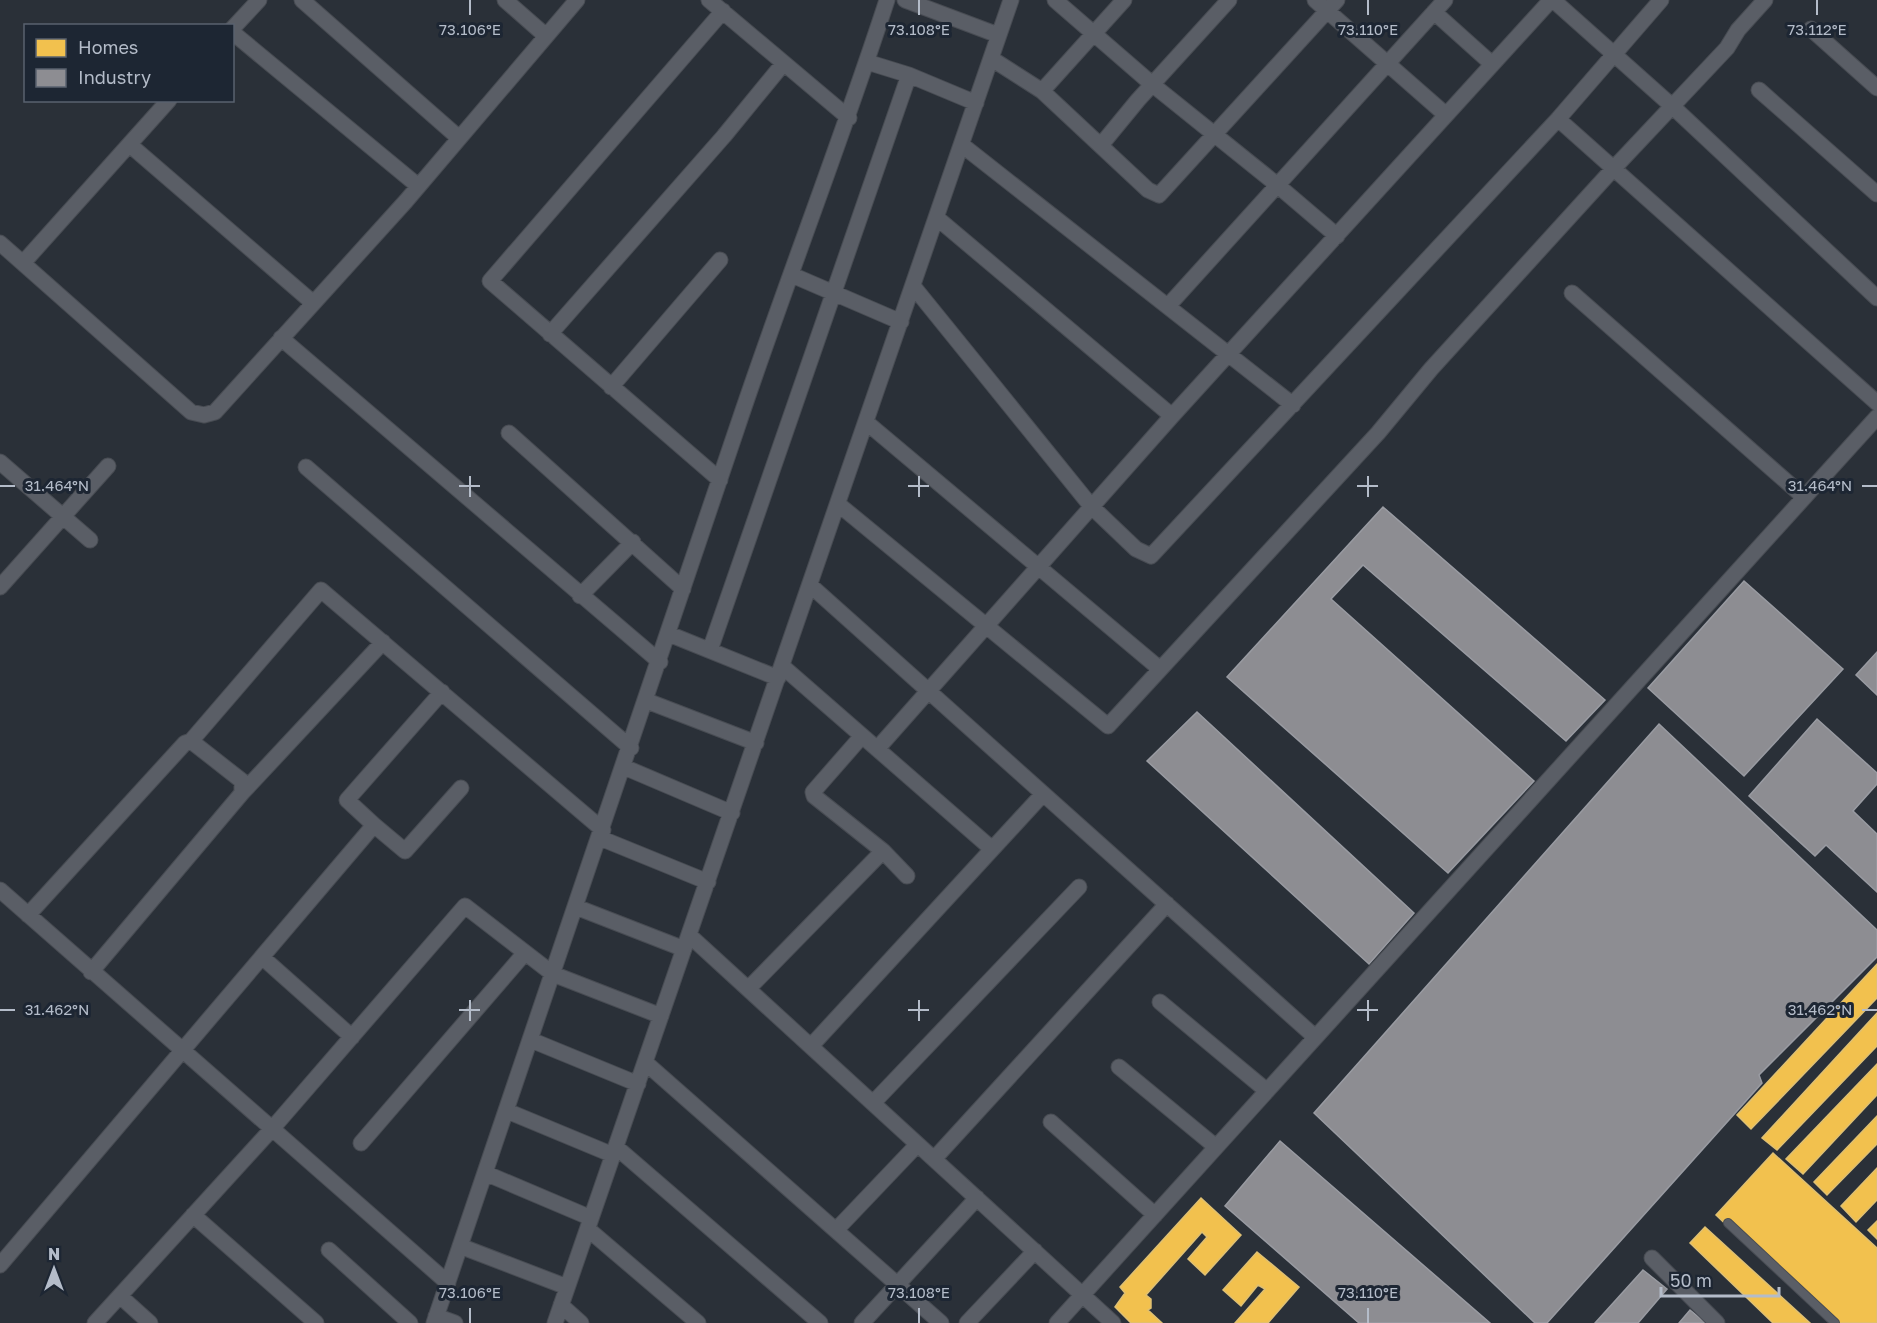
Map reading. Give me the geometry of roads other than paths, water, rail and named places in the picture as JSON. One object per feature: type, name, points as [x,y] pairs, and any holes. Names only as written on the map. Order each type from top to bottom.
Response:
[{"type":"street","points":[[234,29],[259,0]]},
{"type":"street","points":[[302,0],[459,138]]},
{"type":"street","points":[[505,0],[546,36]]},
{"type":"street","points":[[0,243],[191,412],[204,415],[215,412],[459,138],[577,0]]},
{"type":"street","points":[[709,0],[849,118]]},
{"type":"street","points":[[455,1323],[435,1319],[647,701],[720,480],[849,118],[887,0]]},
{"type":"street","points":[[905,0],[998,35]]},
{"type":"street","points":[[555,1323],[1011,0]]},
{"type":"street","points":[[1056,0],[1152,86],[1276,184],[1337,236]]},
{"type":"street","points":[[1042,91],[1124,0]]},
{"type":"street","points":[[1101,145],[1229,0]]},
{"type":"street","points":[[1315,0],[1332,5],[1386,63],[1446,115]]},
{"type":"street","points":[[1168,306],[1276,184],[1445,0]]},
{"type":"street","points":[[877,749],[1172,416],[1552,0],[1672,106],[1877,298]]},
{"type":"street","points":[[913,286],[1091,506],[1136,549],[1151,556],[1558,119],[1661,0]]},
{"type":"street","points":[[838,504],[1108,726],[1370,442],[1431,369],[1614,168],[1727,48],[1738,30],[1765,0]]},
{"type":"street","points":[[992,59],[1042,91],[1148,190],[1159,195],[1332,5]]},
{"type":"street","points":[[720,480],[490,281],[723,11]]},
{"type":"street","points":[[1434,12],[1492,64]]},
{"type":"street","points":[[1811,29],[1877,88]]},
{"type":"street","points":[[234,33],[417,185]]},
{"type":"street","points":[[867,62],[909,75],[976,103]]},
{"type":"street","points":[[549,334],[724,136],[783,64]]},
{"type":"street","points":[[710,650],[909,75]]},
{"type":"street","points":[[1759,90],[1877,194]]},
{"type":"street","points":[[23,262],[167,102]]},
{"type":"street","points":[[1558,119],[1877,403]]},
{"type":"street","points":[[129,145],[312,302]]},
{"type":"street","points":[[962,145],[1293,405]]},
{"type":"street","points":[[937,218],[1172,416]]},
{"type":"street","points":[[611,387],[720,260]]},
{"type":"street","points":[[792,275],[901,322]]},
{"type":"street","points":[[1572,293],[1804,497]]},
{"type":"street","points":[[281,339],[660,662]]},
{"type":"street","points":[[1057,1323],[1877,417]]},
{"type":"street","points":[[866,422],[1160,669]]},
{"type":"street","points":[[509,433],[683,589]]},
{"type":"street","points":[[1,465],[90,540]]},
{"type":"street","points":[[0,587],[108,466]]},
{"type":"street","points":[[306,467],[631,748]]},
{"type":"street","points":[[580,596],[633,542]]},
{"type":"street","points":[[810,585],[1315,1037]]},
{"type":"street","points":[[28,915],[185,743],[190,741],[321,590],[442,692],[601,834],[708,882]]},
{"type":"street","points":[[669,634],[710,650],[780,672],[862,736],[992,849]]},
{"type":"street","points":[[91,972],[242,793],[383,642]]},
{"type":"street","points":[[442,692],[348,801],[405,851],[461,788]]},
{"type":"street","points":[[647,701],[756,743]]},
{"type":"street","points":[[862,736],[813,792],[814,796],[883,851],[907,876]]},
{"type":"street","points":[[190,741],[242,781],[242,793]]},
{"type":"street","points":[[624,767],[732,813]]},
{"type":"street","points":[[811,1046],[1043,794]]},
{"type":"street","points":[[0,1265],[374,825]]},
{"type":"street","points":[[748,989],[883,851]]},
{"type":"street","points":[[873,1103],[1079,887]]},
{"type":"street","points":[[0,890],[448,1283]]},
{"type":"street","points":[[934,1159],[1167,904]]},
{"type":"street","points":[[95,1323],[271,1130],[465,906],[524,954],[553,974],[661,1016]]},
{"type":"street","points":[[576,907],[687,942],[748,989],[1113,1323]]},
{"type":"street","points":[[361,1143],[524,954]]},
{"type":"street","points":[[262,957],[351,1037]]},
{"type":"street","points":[[1160,1002],[1267,1091]]},
{"type":"street","points":[[531,1040],[638,1084]]},
{"type":"street","points":[[646,1064],[941,1323]]},
{"type":"street","points":[[1119,1067],[1216,1147]]},
{"type":"street","points":[[507,1111],[614,1151],[820,1323]]},
{"type":"street","points":[[1051,1122],[1155,1215]]},
{"type":"street","points":[[836,1230],[917,1145]]},
{"type":"street","points":[[485,1173],[590,1224],[698,1323]]},
{"type":"street","points":[[862,1323],[977,1198]]},
{"type":"street","points":[[193,1215],[316,1323]]},
{"type":"street","points":[[460,1246],[567,1287]]},
{"type":"street","points":[[329,1250],[410,1323]]},
{"type":"street","points":[[967,1323],[1035,1251]]},
{"type":"street","points":[[1652,1258],[1717,1323]]},
{"type":"street","points":[[120,1296],[150,1323]]},
{"type":"street","points":[[561,1305],[581,1323]]},
{"type":"lane","points":[[1728,1223],[1835,1323]]}]
